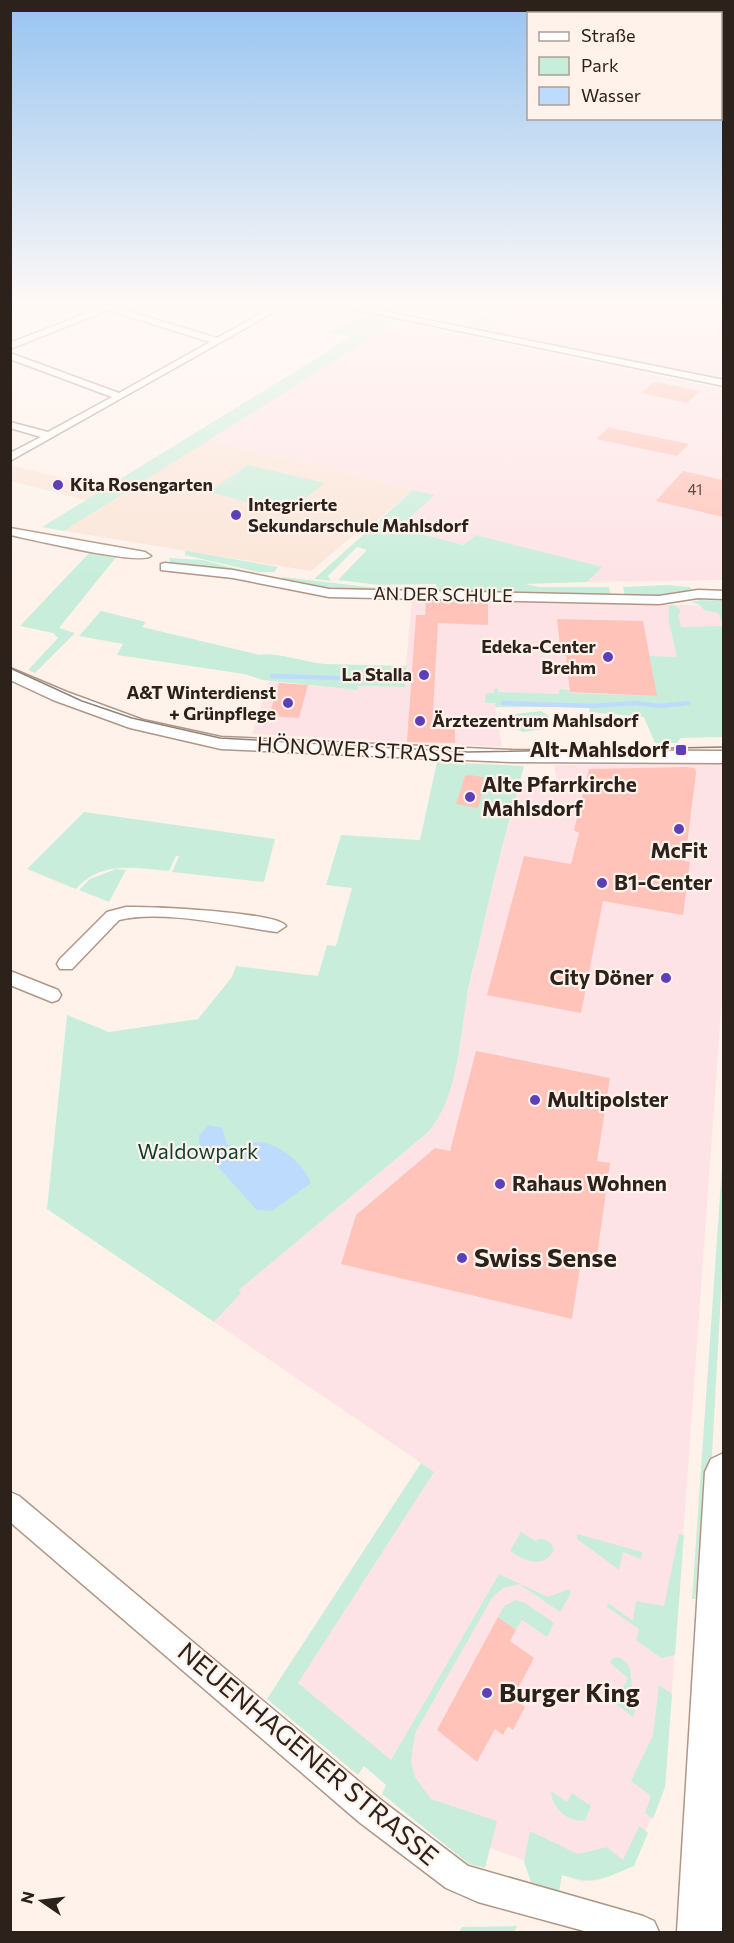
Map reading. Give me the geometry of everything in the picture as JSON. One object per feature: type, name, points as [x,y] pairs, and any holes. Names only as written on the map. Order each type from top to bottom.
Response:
[{"type":"main road","name":"HÖNOWER STRASSE","points":[[10,673],[60,696],[137,724],[221,743],[512,756],[723,757]]},
{"type":"main road","points":[[700,1932],[723,1472]]},
{"type":"street","points":[[112,394],[118,396]]},
{"type":"street","points":[[10,458],[122,394]]},
{"type":"street","points":[[10,425],[50,436]]},
{"type":"street","points":[[10,531],[112,552],[146,556]]},
{"type":"street","name":"AN DER SCHULE","points":[[165,567],[233,574],[329,592],[361,594],[659,600],[698,594],[723,595]]},
{"type":"street","points":[[66,964],[113,916],[122,911],[153,912],[277,926]]},
{"type":"street","points":[[10,977],[52,995]]},
{"type":"street","name":"NEUENHAGENER STRASSE","points":[[10,1505],[370,1811],[458,1877],[478,1886],[644,1932]]},
{"type":"shaded area","points":[[282,394],[723,394],[723,580],[587,582],[601,567],[465,545],[397,528],[434,495],[208,440]]},
{"type":"shaded area","name":"Integrierte Sekundarschule Mahlsdorf","points":[[208,440],[413,490],[366,530],[361,529],[311,571],[64,531]]},
{"type":"shaded area","name":"Kita Rosengarten","points":[[10,465],[105,489],[86,500],[11,481]]},
{"type":"shaded area","points":[[412,598],[723,606],[723,666],[657,696],[495,707],[502,747],[252,734],[269,681],[356,690],[357,686],[404,687]]},
{"type":"shaded area","points":[[723,763],[723,984],[665,1787],[629,1868],[583,1882],[479,1844],[279,1680],[421,1463],[214,1322],[240,1293],[238,1290],[427,1133],[445,1103],[460,1048],[466,1001],[489,899],[520,781],[557,781],[554,765]]},
{"type":"green space","points":[[259,394],[283,394],[64,531],[42,527]]},
{"type":"green space","points":[[248,465],[325,483],[288,512],[209,492]]},
{"type":"green space","points":[[413,490],[435,495],[398,528],[464,545],[476,535],[602,567],[587,582],[526,584],[539,587],[609,587],[611,596],[437,591],[436,584],[379,585],[338,580],[367,550],[357,547],[328,576],[331,581],[314,579]]},
{"type":"green space","points":[[185,551],[278,567],[274,572],[258,572],[185,555]]},
{"type":"green space","points":[[90,552],[117,556],[59,628],[75,633],[35,673],[28,670],[58,638],[53,633],[20,626]]},
{"type":"green space","points":[[169,558],[203,560],[256,574],[170,564]]},
{"type":"green space","points":[[283,577],[376,588],[383,592],[333,591],[282,581]]},
{"type":"green space","points":[[667,585],[690,587],[691,590],[668,597],[625,596],[623,587]]},
{"type":"green space","points":[[723,601],[723,626],[719,613],[704,610],[700,605],[691,602]]},
{"type":"green space","points":[[669,605],[674,605],[681,610],[678,615],[681,627],[723,626],[723,737],[681,738],[677,743],[655,743],[644,717],[589,712],[590,707],[495,707],[496,703],[485,703],[486,693],[494,693],[494,689],[498,688],[498,692],[559,694],[560,689],[569,690],[570,693],[656,696],[649,656],[677,657],[669,622]]},
{"type":"green space","points":[[101,611],[146,622],[142,627],[260,655],[266,654],[326,664],[406,666],[405,687],[358,686],[357,690],[262,680],[244,674],[117,655],[123,644],[79,636]]},
{"type":"green space","points":[[541,711],[549,716],[550,728],[523,732],[514,728],[515,714]]},
{"type":"green space","name":"Waldowpark","points":[[437,762],[524,766],[467,994],[459,1054],[451,1089],[437,1120],[427,1133],[239,1290],[241,1293],[214,1322],[47,1209],[67,1015],[109,1032],[198,1019],[232,977],[236,966],[318,976],[327,945],[336,946],[352,888],[326,885],[341,835],[420,840]]},
{"type":"green space","points":[[84,812],[275,839],[264,882],[172,872],[179,856],[176,856],[169,871],[131,868],[108,870],[86,880],[76,889],[27,869]]},
{"type":"green space","points":[[116,869],[126,870],[109,902],[79,890],[90,879]]},
{"type":"green space","points":[[723,1152],[723,1258],[708,1526],[695,1599],[692,1599]]},
{"type":"green space","points":[[421,1463],[434,1472],[298,1683],[391,1760],[499,1574],[548,1597],[569,1589],[571,1593],[560,1612],[519,1584],[503,1588],[492,1598],[415,1733],[411,1762],[415,1777],[431,1799],[497,1821],[485,1868],[469,1864],[382,1794],[386,1785],[364,1766],[358,1775],[267,1699]]},
{"type":"green space","points":[[521,1532],[535,1541],[541,1538],[551,1543],[554,1550],[550,1556],[545,1560],[534,1562],[510,1551]]},
{"type":"green space","points":[[577,1534],[642,1552],[641,1559],[623,1552],[619,1570],[577,1539]]},
{"type":"green space","points":[[679,1534],[684,1535],[675,1655],[661,1658],[636,1640],[639,1629],[607,1607],[608,1603],[633,1621],[636,1601],[664,1606]]},
{"type":"green space","points":[[516,1600],[525,1603],[554,1623],[547,1637],[522,1620],[516,1630],[498,1617],[504,1606]]},
{"type":"green space","points":[[619,1657],[628,1664],[630,1669],[635,1712],[633,1717],[615,1703],[628,1678],[610,1663],[613,1658]]},
{"type":"green space","points":[[659,1685],[672,1694],[665,1787],[653,1819],[645,1813],[651,1796],[631,1781],[653,1735]]},
{"type":"green space","points":[[551,1791],[567,1802],[572,1793],[591,1806],[585,1820],[579,1821],[562,1813],[554,1803]]},
{"type":"green space","points":[[639,1826],[648,1833],[634,1866],[599,1880],[583,1880],[562,1875],[559,1892],[531,1882],[524,1862],[530,1831],[578,1854],[607,1847],[623,1860]]},
{"type":"green space","points":[[517,1926],[514,1932],[459,1932],[462,1927]]},
{"type":"water","points":[[209,1125],[222,1128],[227,1144],[235,1149],[258,1142],[282,1150],[297,1162],[311,1183],[272,1211],[257,1210],[200,1147],[199,1135]]},
{"type":"building","points":[[644,394],[697,394],[687,403]]},
{"type":"building","points":[[609,427],[689,444],[677,456],[596,439]]},
{"type":"building","points":[[683,471],[723,480],[723,517],[656,501]]},
{"type":"building","points":[[426,601],[488,603],[488,625],[438,623],[432,729],[455,729],[455,743],[407,742],[416,615],[425,615]]},
{"type":"building","name":"Edeka-Center Brehm","points":[[557,619],[643,621],[657,696],[570,692],[566,656],[561,655]]},
{"type":"building","name":"A&T Winterdienst + Grünpflege","points":[[279,683],[308,685],[299,718],[269,716]]},
{"type":"building","name":"B1-Center","points":[[695,768],[696,773],[685,861],[690,862],[683,915],[603,901],[581,1013],[487,995],[524,856],[571,864],[579,833],[574,830],[589,769]]},
{"type":"building","name":"Alte Pfarrkirche Mahlsdorf","points":[[465,776],[484,777],[483,783],[485,783],[478,808],[456,804]]},
{"type":"building","points":[[476,1051],[610,1078],[597,1161],[610,1163],[595,1270],[580,1267],[572,1319],[341,1264],[356,1215],[435,1148],[450,1151]]},
{"type":"building","name":"Burger King","points":[[498,1617],[516,1630],[510,1641],[534,1658],[513,1698],[525,1707],[513,1730],[508,1726],[503,1735],[495,1729],[477,1762],[437,1730]]},
{"type":"waterway","points":[[272,676],[368,679]]},
{"type":"waterway","points":[[503,703],[592,706],[635,703],[661,706],[688,703]]},
{"type":"tram line","points":[[10,668],[82,701],[132,718],[220,738],[468,752],[724,747]]},
{"type":"place","name":"Kita Rosengarten","points":[[58,485]]},
{"type":"place","name":"Integrierte Sekundarschule Mahlsdorf","points":[[236,515]]},
{"type":"place","name":"Edeka-Center Brehm","points":[[608,657]]},
{"type":"place","name":"La Stalla","points":[[424,675]]},
{"type":"place","name":"A&T Winterdienst + Grünpflege","points":[[288,703]]},
{"type":"place","name":"Ärztezentrum Mahlsdorf","points":[[420,721]]},
{"type":"place","name":"Alt-Mahlsdorf","points":[[681,750]]},
{"type":"place","name":"Alte Pfarrkirche Mahlsdorf","points":[[470,797]]},
{"type":"place","name":"McFit","points":[[679,829]]},
{"type":"place","name":"B1-Center","points":[[602,883]]},
{"type":"place","name":"City Döner","points":[[666,978]]},
{"type":"place","name":"Multipolster","points":[[535,1100]]},
{"type":"place","name":"Rahaus Wohnen","points":[[500,1184]]},
{"type":"place","name":"Swiss Sense","points":[[462,1258]]},
{"type":"place","name":"Burger King","points":[[487,1693]]}]
